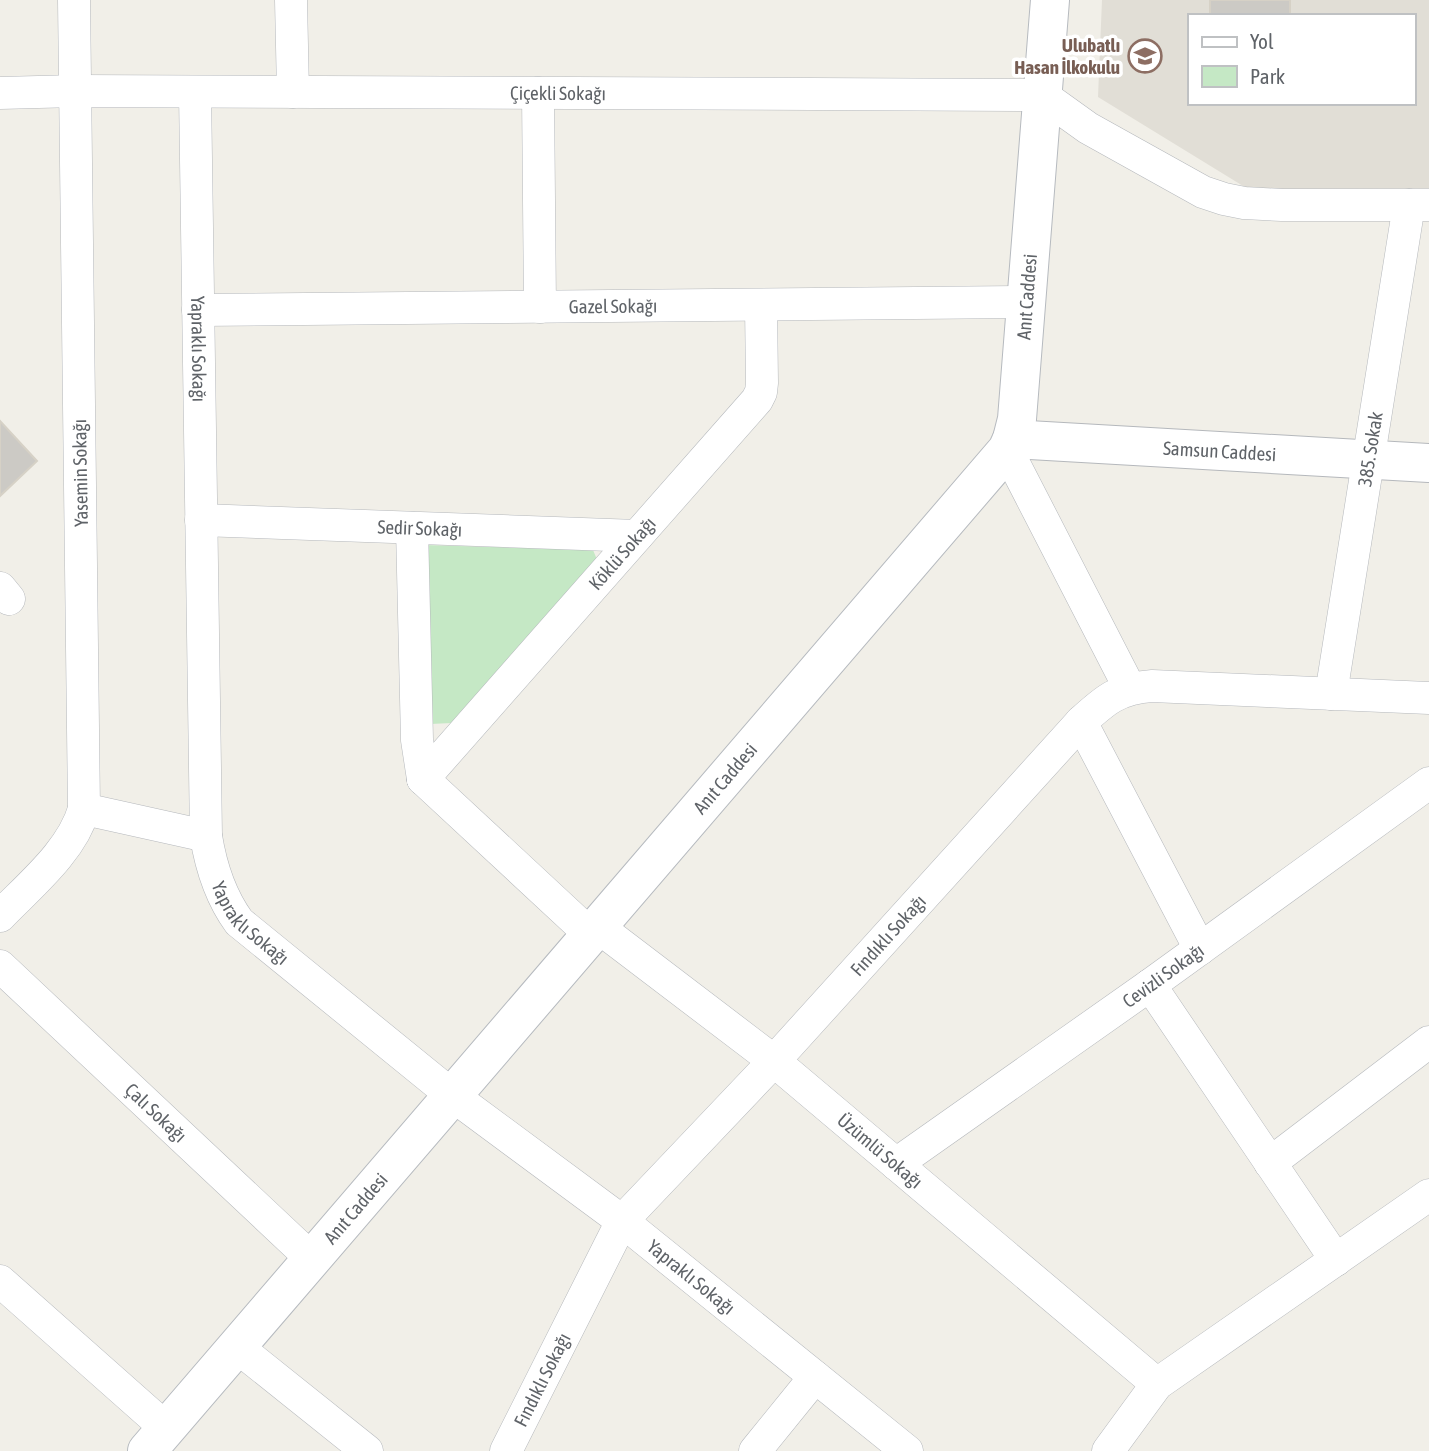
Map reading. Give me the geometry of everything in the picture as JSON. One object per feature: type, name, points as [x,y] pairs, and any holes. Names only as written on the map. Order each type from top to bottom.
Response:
[{"type":"main road","name":"Anıt Caddesi","points":[[157,1440],[1010,444],[1017,419],[1050,0]]},
{"type":"main road","name":"Samsun Caddesi","points":[[1010,444],[1429,463]]},
{"type":"street","name":"Yasemin Sokağı","points":[[0,916],[62,851],[77,829],[84,809],[75,0]]},
{"type":"street","points":[[291,0],[293,92]]},
{"type":"street","name":"Çiçekli Sokağı","points":[[0,93],[76,91],[1042,95]]},
{"type":"street","name":"Yapraklı Sokağı","points":[[195,92],[206,836],[212,867],[221,891],[239,922],[453,1096],[622,1221],[907,1451]]},
{"type":"street","points":[[538,93],[540,307]]},
{"type":"street","points":[[1042,95],[1088,128],[1203,192],[1224,199],[1282,205],[1419,205]]},
{"type":"street","name":"385. Sokak","points":[[1331,694],[1369,460],[1419,205]]},
{"type":"street","name":"Gazel Sokağı","points":[[198,310],[1026,302]]},
{"type":"street","name":"Köklü Sokağı","points":[[423,779],[757,400],[762,383],[761,305]]},
{"type":"street","points":[[1010,444],[1130,689]]},
{"type":"street","name":"Sedir Sokağı","points":[[201,520],[637,536]]},
{"type":"street","points":[[412,528],[417,740],[423,779]]},
{"type":"street","name":"Fındıklı Sokağı","points":[[506,1451],[622,1221],[774,1061],[1081,722],[1105,700],[1130,689],[1152,686],[1429,698]]},
{"type":"street","points":[[1081,722],[1200,948]]},
{"type":"street","name":"Üzümlü Sokağı","points":[[423,779],[595,931],[774,1061],[1157,1384]]},
{"type":"street","name":"Cevizli Sokağı","points":[[897,1164],[1429,783]]},
{"type":"street","points":[[84,809],[206,836]]},
{"type":"street","name":"Çalı Sokağı","points":[[0,966],[312,1259]]},
{"type":"street","points":[[1150,985],[1336,1260]]},
{"type":"street","points":[[1270,1163],[1429,1042]]},
{"type":"street","points":[[1108,1451],[1157,1384],[1429,1195]]},
{"type":"street","points":[[0,1280],[157,1440]]},
{"type":"street","points":[[237,1347],[367,1451]]},
{"type":"street","points":[[755,1451],[815,1377]]},
{"type":"shaded area","name":"Ulubatlı Hasan İlkokulu","points":[[1102,0],[1429,0],[1429,188],[1248,189],[1098,97]]},
{"type":"green space","points":[[424,545],[593,550],[598,562],[452,723],[430,724]]},
{"type":"building","points":[[1210,0],[1290,0],[1290,14],[1210,14]]},
{"type":"building","points":[[0,421],[37,461],[0,496]]},
{"type":"place","name":"Ulubatlı Hasan İlkokulu","points":[[1145,56]]}]
